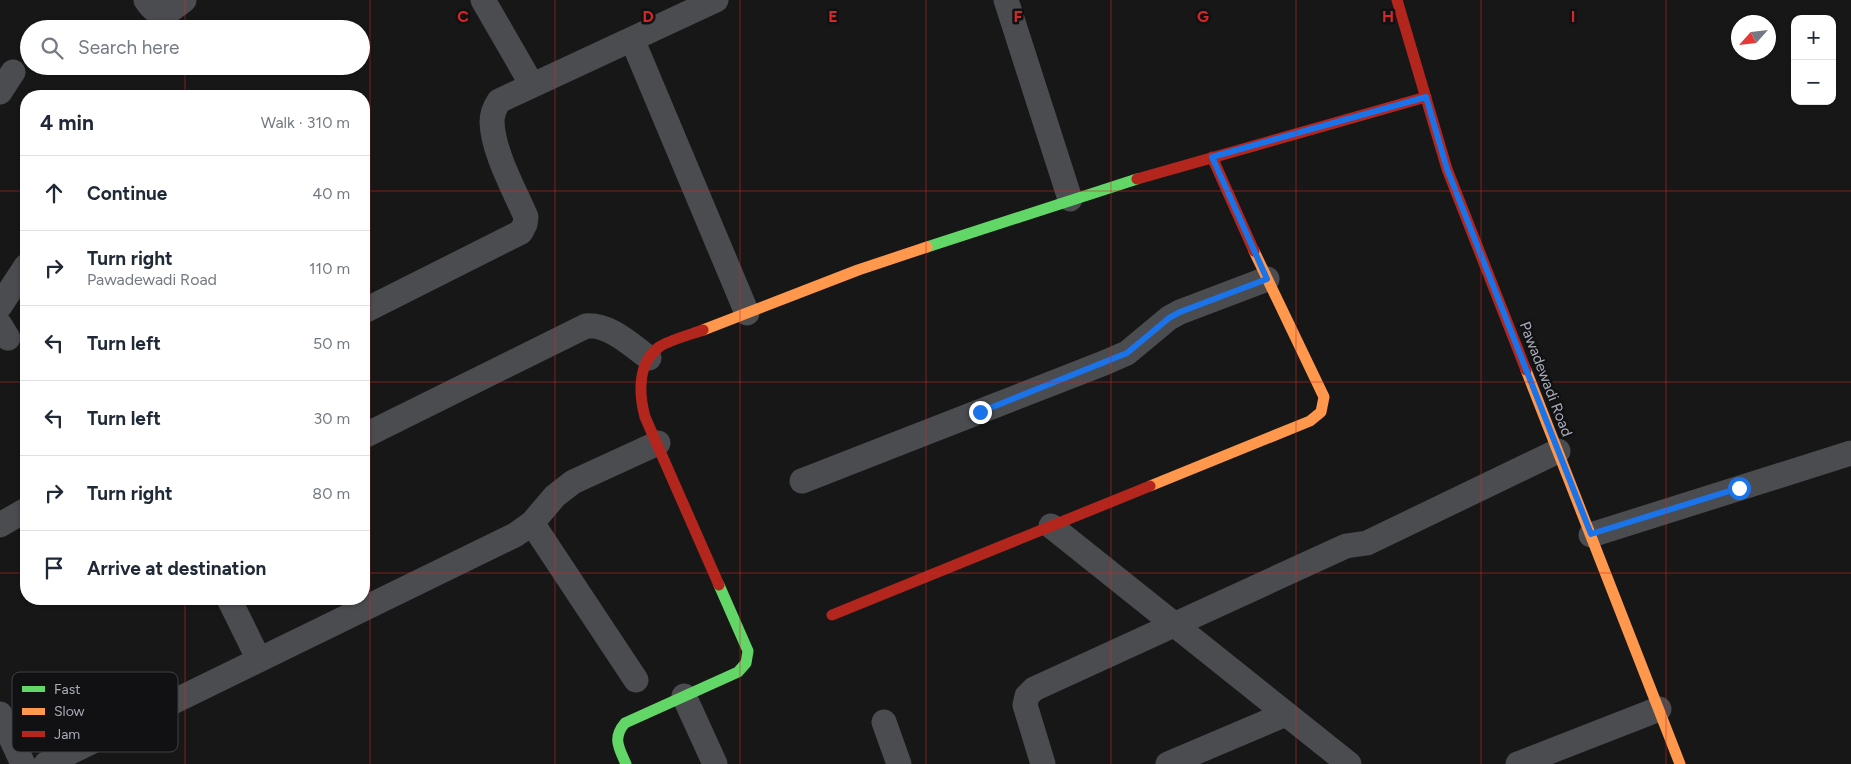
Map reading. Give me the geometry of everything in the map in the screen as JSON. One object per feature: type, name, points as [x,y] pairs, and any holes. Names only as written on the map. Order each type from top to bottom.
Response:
[{"type":"street","points":[[146,0],[152,9],[160,14],[166,13],[184,0]]},
{"type":"street","points":[[483,0],[532,85]]},
{"type":"street","points":[[370,308],[521,232],[526,216],[499,152],[492,122],[494,109],[499,100],[716,0]]},
{"type":"street","points":[[1006,0],[1070,199]]},
{"type":"street","name":"Pawadewadi Road","points":[[1397,0],[1447,169],[1680,764]]},
{"type":"street","points":[[632,39],[747,313]]},
{"type":"street","points":[[626,764],[616,738],[618,730],[625,723],[738,672],[745,667],[748,660],[748,651],[645,417],[639,395],[642,375],[650,358],[659,347],[858,270],[1070,199],[1426,97]]},
{"type":"street","points":[[832,615],[1310,421],[1321,412],[1324,397],[1267,279],[1212,157]]},
{"type":"street","points":[[0,306],[20,275]]},
{"type":"street","points":[[802,481],[1112,360],[1127,353],[1169,318],[1180,312],[1267,279]]},
{"type":"street","points":[[370,433],[586,326],[596,326],[612,331],[650,358]]},
{"type":"street","points":[[178,700],[515,535],[532,523],[555,496],[573,482],[658,443]]},
{"type":"street","points":[[1043,764],[1025,705],[1027,696],[1034,689],[1346,546],[1366,544],[1558,451]]},
{"type":"street","points":[[1591,534],[1851,453]]},
{"type":"street","points":[[0,525],[20,513]]},
{"type":"street","points":[[532,523],[636,680]]},
{"type":"street","points":[[1051,526],[1349,764]]},
{"type":"street","points":[[232,605],[259,660]]},
{"type":"street","points":[[684,696],[715,764]]},
{"type":"street","points":[[1518,764],[1659,709]]},
{"type":"street","points":[[0,714],[12,740]]},
{"type":"street","points":[[1168,764],[1286,714]]},
{"type":"street","points":[[884,722],[899,764]]},
{"type":"street","points":[[17,752],[23,764]]},
{"type":"street","points":[[46,764],[71,752]]},
{"type":"traffic: fast","points":[[927,247],[1137,179]]},
{"type":"traffic: fast","points":[[626,764],[618,743],[619,733],[625,723],[738,672],[746,663],[748,651],[719,585]]},
{"type":"traffic: slow","points":[[703,330],[858,270],[927,247]]},
{"type":"traffic: slow","points":[[1150,486],[1310,421],[1321,412],[1324,397],[1254,251]]},
{"type":"traffic: slow","points":[[1526,370],[1680,764]]},
{"type":"traffic: jam","points":[[1397,0],[1447,169],[1526,370]]},
{"type":"traffic: jam","points":[[1137,179],[1426,97]]},
{"type":"traffic: jam","points":[[1212,157],[1254,251]]},
{"type":"traffic: jam","points":[[703,330],[659,347],[652,354],[643,371],[641,389],[645,417],[719,585]]},
{"type":"traffic: jam","points":[[832,615],[1150,486]]},
{"type":"route","points":[[980,412],[1127,353],[1169,318],[1180,312],[1267,279],[1212,157],[1426,97],[1447,169],[1591,534],[1739,488]]}]
